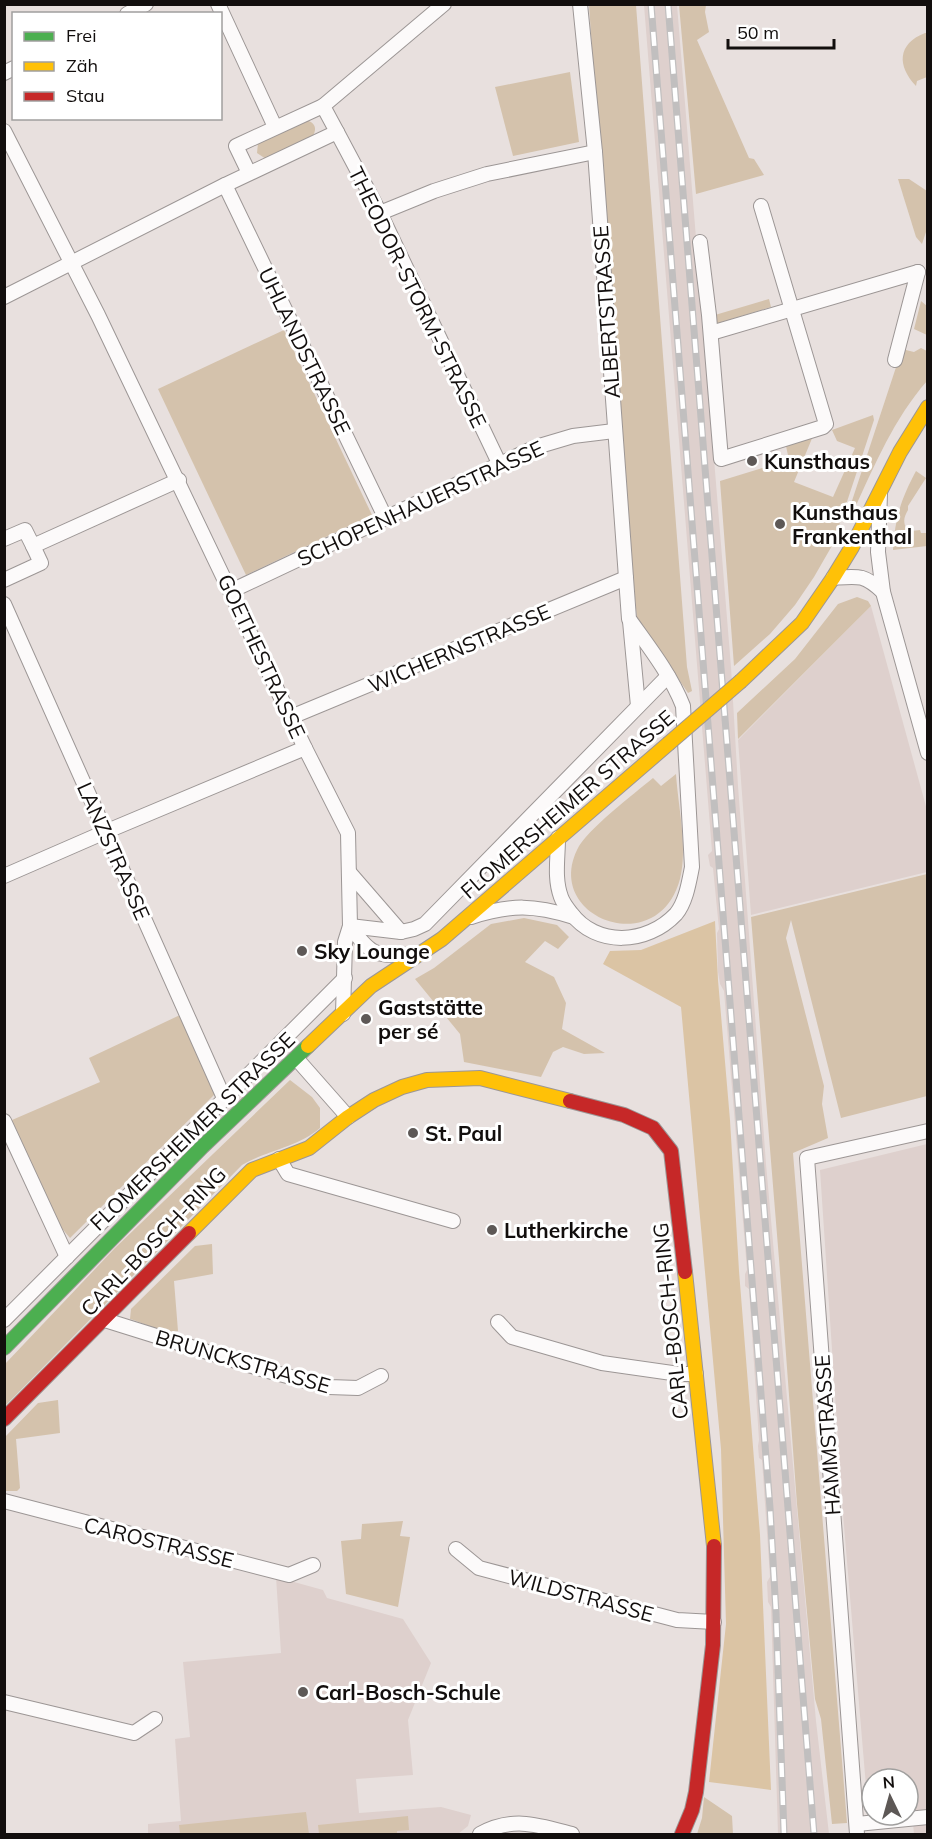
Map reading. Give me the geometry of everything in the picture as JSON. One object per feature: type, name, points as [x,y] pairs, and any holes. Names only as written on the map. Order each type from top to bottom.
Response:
[{"type":"street","points":[[131,12],[146,4]]},
{"type":"street","points":[[249,173],[236,146],[323,106],[444,4]]},
{"type":"street","name":"ALBERTSTRASSE","points":[[580,4],[595,152],[614,431],[638,706]]},
{"type":"street","points":[[222,12],[276,127]]},
{"type":"street","name":"THEODOR-STORM-STRASSE","points":[[323,106],[380,213],[498,464]]},
{"type":"street","name":"GOETHESTRASSE","points":[[4,131],[179,480],[305,748],[348,833],[350,926],[345,942],[343,1014]]},
{"type":"street","points":[[4,297],[249,173],[337,132]]},
{"type":"street","points":[[380,213],[434,191],[487,174],[595,152]]},
{"type":"street","name":"UHLANDSTRASSE","points":[[225,185],[386,517]]},
{"type":"street","points":[[700,242],[711,333],[721,459],[826,424],[761,206]]},
{"type":"street","points":[[711,333],[792,308],[923,276]]},
{"type":"street","points":[[895,360],[923,276]]},
{"type":"street","name":"FLOMERSHEIMER STRASSE","points":[[4,1348],[202,1147],[379,980],[418,956],[466,919],[741,681],[802,623],[833,578],[900,452],[927,407]]},
{"type":"street","name":"SCHOPENHAUERSTRASSE","points":[[231,591],[536,447],[573,436],[614,431]]},
{"type":"street","points":[[33,546],[179,480]]},
{"type":"street","points":[[880,492],[878,552],[883,592],[927,750]]},
{"type":"street","points":[[4,539],[25,530],[41,563],[4,580]]},
{"type":"street","points":[[833,578],[858,576],[866,578],[883,592]]},
{"type":"street","name":"WICHERNSTRASSE","points":[[291,717],[626,578]]},
{"type":"street","name":"LANZSTRASSE","points":[[4,604],[224,1098]]},
{"type":"street","points":[[558,838],[556,880],[561,900],[574,917],[591,932],[619,939],[643,935],[676,914],[687,890],[692,867],[683,706],[668,676],[629,619]]},
{"type":"street","name":"FLOMERSHEIMER STRASSE","points":[[350,926],[401,932],[425,924],[668,676]]},
{"type":"street","points":[[4,876],[305,748]]},
{"type":"street","points":[[349,872],[401,932]]},
{"type":"street","points":[[466,919],[490,911],[519,907],[546,908],[574,917]]},
{"type":"street","points":[[350,926],[370,951],[380,955],[418,956]]},
{"type":"street","name":"FLOMERSHEIMER STRASSE","points":[[4,1320],[345,978]]},
{"type":"street","points":[[296,1058],[348,1117]]},
{"type":"street","name":"CARL-BOSCH-RING","points":[[4,1419],[252,1170],[309,1148],[348,1117],[374,1100],[402,1087],[427,1080],[480,1078],[624,1114],[653,1128],[671,1151],[674,1165],[713,1538],[714,1622],[710,1674],[696,1792],[692,1810],[682,1834]]},
{"type":"street","points":[[4,1121],[68,1257]]},
{"type":"street","name":"HAMMSTRASSE","points":[[857,1829],[807,1158],[927,1131]]},
{"type":"street","points":[[279,1159],[288,1174],[453,1221]]},
{"type":"street","name":"BRUNCKSTRASSE","points":[[105,1320],[234,1361],[329,1387],[358,1388],[381,1376]]},
{"type":"street","points":[[498,1322],[512,1337],[602,1363],[679,1374],[696,1374]]},
{"type":"street","name":"CAROSTRASSE","points":[[4,1501],[289,1575],[313,1564]]},
{"type":"street","name":"WILDSTRASSE","points":[[456,1549],[479,1568],[676,1620],[714,1622]]},
{"type":"street","points":[[4,1702],[134,1733],[155,1719]]},
{"type":"street","points":[[857,1829],[927,1817]]},
{"type":"street","points":[[480,1834],[507,1824],[572,1834]]},
{"type":"shaded area","points":[[589,5],[636,5],[687,667],[692,691],[688,693],[637,618],[618,426]]},
{"type":"shaded area","points":[[644,5],[677,5],[731,667],[766,1164],[816,1721],[829,1834],[778,1834],[771,1607],[768,1602],[767,1582],[770,1577],[762,1460],[759,1458],[758,1446],[749,1289],[745,1286],[747,1270],[724,991],[718,972],[717,933],[719,929],[713,868],[710,866],[708,855],[712,851]]},
{"type":"shaded area","points":[[679,5],[706,5],[709,32],[697,40],[749,158],[754,159],[764,175],[696,194]]},
{"type":"shaded area","points":[[927,33],[927,77],[917,81],[916,86],[905,71],[903,56],[909,43]]},
{"type":"shaded area","points":[[570,72],[579,142],[513,156],[495,87]]},
{"type":"shaded area","points":[[304,120],[311,122],[314,126],[315,131],[312,137],[266,159],[257,153],[258,143]]},
{"type":"shaded area","points":[[898,179],[909,179],[927,191],[927,229],[922,244],[916,237]]},
{"type":"shaded area","points":[[769,299],[771,307],[715,324],[715,315]]},
{"type":"shaded area","points":[[921,301],[927,306],[927,335],[914,329]]},
{"type":"shaded area","points":[[284,330],[372,515],[246,575],[158,389]]},
{"type":"shaded area","points":[[921,348],[927,351],[927,381],[892,431],[848,523],[845,522],[902,349],[914,352]]},
{"type":"shaded area","points":[[873,415],[874,420],[833,544],[795,605],[770,634],[734,666],[720,481],[789,460],[786,446],[813,436],[794,482],[833,497],[855,448],[837,441],[832,430]]},
{"type":"shaded area","points":[[916,471],[926,478],[908,506],[904,523],[911,531],[920,530],[921,533],[927,533],[927,546],[893,550],[900,509]]},
{"type":"shaded area","points":[[857,597],[868,601],[871,606],[738,739],[737,713],[795,659],[838,604]]},
{"type":"shaded area","points":[[871,606],[927,810],[927,872],[751,915],[738,740]]},
{"type":"shaded area","points":[[676,774],[683,854],[680,879],[668,904],[650,919],[629,924],[608,921],[589,911],[576,895],[571,874],[577,850],[582,842],[611,812],[653,778],[661,786]]},
{"type":"shaded area","points":[[927,874],[927,1096],[841,1118],[791,920],[786,938],[824,1086],[822,1104],[828,1138],[793,1153],[847,1823],[832,1824],[821,1719],[815,1699],[797,1504],[751,917]]},
{"type":"shaded area","points":[[524,918],[557,925],[569,937],[558,949],[545,941],[525,962],[554,977],[566,1003],[562,1029],[605,1053],[584,1054],[563,1047],[553,1052],[541,1077],[464,1062],[460,1034],[415,979],[434,968],[491,924]]},
{"type":"shaded area","points":[[715,921],[760,1535],[771,1790],[709,1782],[726,1624],[721,1449],[681,1007],[603,964],[610,951],[641,950]]},
{"type":"shaded area","points":[[180,1015],[215,1094],[70,1238],[59,1225],[12,1120],[100,1082],[89,1058]]},
{"type":"shaded area","points":[[290,1080],[312,1097],[320,1108],[320,1128],[302,1140],[242,1165],[5,1406],[5,1364],[115,1248]]},
{"type":"shaded area","points":[[927,1144],[927,1834],[914,1834],[913,1827],[920,1827],[920,1767],[864,1767],[843,1514],[820,1170]]},
{"type":"shaded area","points":[[212,1244],[213,1274],[174,1281],[178,1331],[160,1330],[130,1319],[131,1309],[195,1246]]},
{"type":"shaded area","points":[[58,1400],[60,1433],[16,1439],[20,1488],[17,1491],[5,1491],[5,1437],[38,1403]]},
{"type":"shaded area","points":[[403,1521],[400,1536],[410,1537],[398,1607],[346,1594],[341,1541],[361,1539],[362,1524]]},
{"type":"shaded area","name":"Carl-Bosch-Schule","points":[[276,1577],[323,1590],[327,1598],[403,1619],[431,1663],[408,1720],[413,1775],[356,1779],[359,1813],[441,1807],[471,1815],[468,1826],[458,1834],[148,1834],[148,1824],[181,1821],[175,1739],[190,1737],[183,1662],[281,1653]]},
{"type":"shaded area","points":[[704,1797],[732,1816],[733,1834],[697,1834],[702,1818]]},
{"type":"shaded area","points":[[306,1812],[309,1834],[180,1834],[179,1825]]},
{"type":"shaded area","points":[[408,1816],[409,1830],[397,1831],[397,1834],[319,1834],[318,1825]]},
{"type":"railway","points":[[651,4],[770,1508],[784,1834]]},
{"type":"railway","points":[[668,4],[814,1834]]},
{"type":"traffic: fast","points":[[4,1348],[202,1147],[308,1046]]},
{"type":"traffic: slow","points":[[741,681],[802,623],[833,578],[852,547],[900,452],[928,407]]},
{"type":"traffic: slow","points":[[668,744],[741,681]]},
{"type":"traffic: slow","points":[[308,1046],[371,986],[442,939],[668,744]]},
{"type":"traffic: slow","points":[[189,1233],[252,1170],[309,1148],[348,1117],[374,1100],[402,1087],[427,1080],[480,1078],[570,1101]]},
{"type":"traffic: slow","points":[[685,1272],[714,1546]]},
{"type":"traffic: jam","points":[[570,1101],[624,1115],[653,1128],[671,1151],[685,1272]]},
{"type":"traffic: jam","points":[[4,1419],[189,1233]]},
{"type":"traffic: jam","points":[[682,1834],[692,1810],[696,1792],[713,1645],[714,1546]]},
{"type":"place","name":"Kunsthaus","points":[[752,461]]},
{"type":"place","name":"Kunsthaus Frankenthal","points":[[780,524]]},
{"type":"place","name":"Sky Lounge","points":[[302,951]]},
{"type":"place","name":"Gaststätte per sé","points":[[366,1019]]},
{"type":"place","name":"St. Paul","points":[[413,1133]]},
{"type":"place","name":"Lutherkirche","points":[[492,1230]]},
{"type":"place","name":"Carl-Bosch-Schule","points":[[303,1692]]}]
